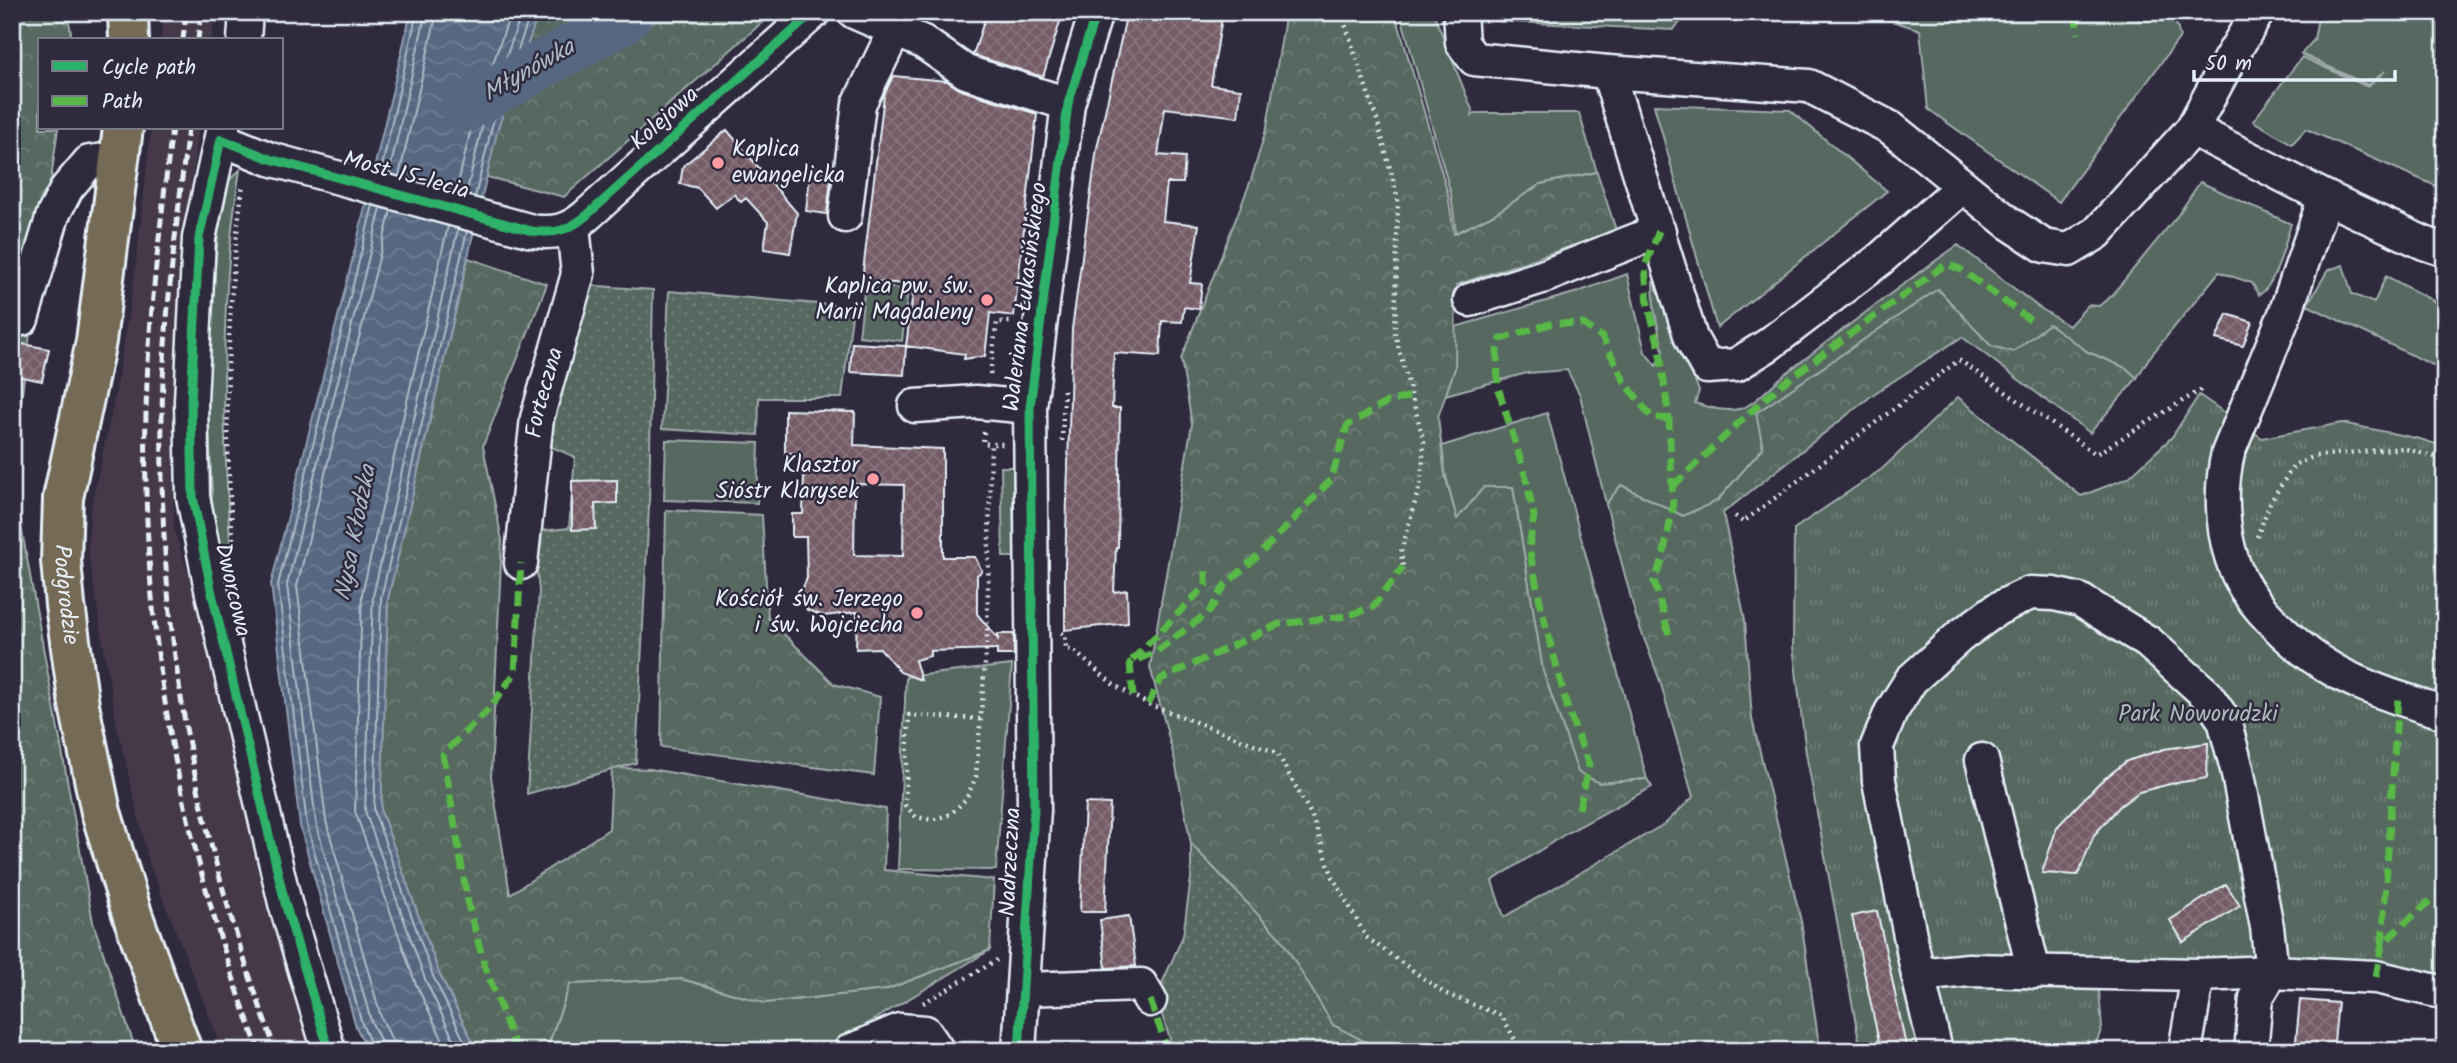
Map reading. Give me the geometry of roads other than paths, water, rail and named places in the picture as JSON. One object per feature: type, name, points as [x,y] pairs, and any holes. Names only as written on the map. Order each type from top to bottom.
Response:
[{"type":"main road","points":[[128,12],[129,38]]},
{"type":"main road","name":"Podgrodzie","points":[[121,143],[96,341],[63,498],[60,535],[62,581],[79,705],[101,812],[133,917],[182,1051]]},
{"type":"street","points":[[244,38],[246,12]]},
{"type":"street","name":"Kolejowa","points":[[573,226],[814,12]]},
{"type":"street","points":[[854,12],[923,42],[966,72],[1068,104]]},
{"type":"street","name":"Waleriana Łukasińskiego","points":[[1032,676],[1030,407],[1068,104],[1097,12]]},
{"type":"street","points":[[1460,12],[1462,43],[1474,59],[1608,72],[1809,86],[1891,128],[2009,223],[2044,246],[2069,250],[2097,233],[2192,129],[2258,12]]},
{"type":"street","points":[[845,216],[859,104],[895,30]]},
{"type":"street","points":[[1608,72],[1691,338],[1707,367],[1736,365],[1768,345],[1879,260],[1962,186]]},
{"type":"street","points":[[2192,129],[2325,197],[2445,250]]},
{"type":"street","points":[[22,319],[52,215],[67,188],[89,162],[121,143]]},
{"type":"street","name":"Most 15-lecia","points":[[240,144],[532,231],[561,232],[573,226]]},
{"type":"street","name":"Dworcowa","points":[[240,144],[199,238],[191,401],[193,497],[211,589],[285,903],[329,1051]]},
{"type":"street","points":[[2325,197],[2285,314],[2228,453],[2222,495],[2228,539],[2245,588],[2286,634],[2314,658],[2367,686],[2445,713]]},
{"type":"street","name":"Forteczna","points":[[521,563],[537,418],[578,274],[573,226]]},
{"type":"street","points":[[1470,300],[1545,275],[1658,231]]},
{"type":"street","points":[[915,406],[976,402],[1030,407]]},
{"type":"street","points":[[1936,1051],[1879,781],[1877,746],[1891,712],[1911,680],[1960,636],[1997,609],[2030,593],[2054,594],[2080,600],[2148,642],[2206,694],[2224,720],[2237,769],[2267,927],[2272,972],[2256,998],[2251,1051]]},
{"type":"street","name":"Nadrzeczna","points":[[1019,1051],[1034,809],[1032,676]]},
{"type":"street","points":[[1982,760],[2034,972]]},
{"type":"street","points":[[1918,975],[1969,970],[2198,975],[2272,972],[2376,977],[2445,993]]},
{"type":"street","points":[[2185,1051],[2198,975]]},
{"type":"street","points":[[1024,989],[1142,985],[1150,1000]]},
{"type":"street","points":[[850,1051],[900,1030],[925,1032],[938,1051]]},
{"type":"water","name":"Nysa Kłodzka","points":[[411,12],[539,12],[498,128],[388,599],[381,811],[439,973],[477,1051],[368,1051],[356,1027],[300,826],[271,584]]},
{"type":"waterway","name":"Młynówka","points":[[464,108],[619,22],[630,12]]},
{"type":"railway","points":[[183,38],[186,12]]},
{"type":"railway","points":[[198,38],[201,12]]},
{"type":"railway","points":[[172,130],[147,377],[146,497],[150,579],[171,738],[187,816],[207,894],[259,1051]]},
{"type":"railway","points":[[188,130],[171,273],[163,382],[163,501],[167,582],[188,740],[205,818],[225,895],[276,1051]]},
{"type":"place","name":"Kaplica ewangelicka","points":[[718,163]]},
{"type":"place","name":"Kaplica pw. św. Marii Magdaleny","points":[[987,300]]},
{"type":"place","name":"Klasztor Sióstr Klarysek","points":[[873,479]]},
{"type":"place","name":"Kościół św. Jerzego i św. Wojciecha","points":[[917,613]]},
{"type":"park label","name":"Park Noworudzki","points":[[2198,715]]}]
